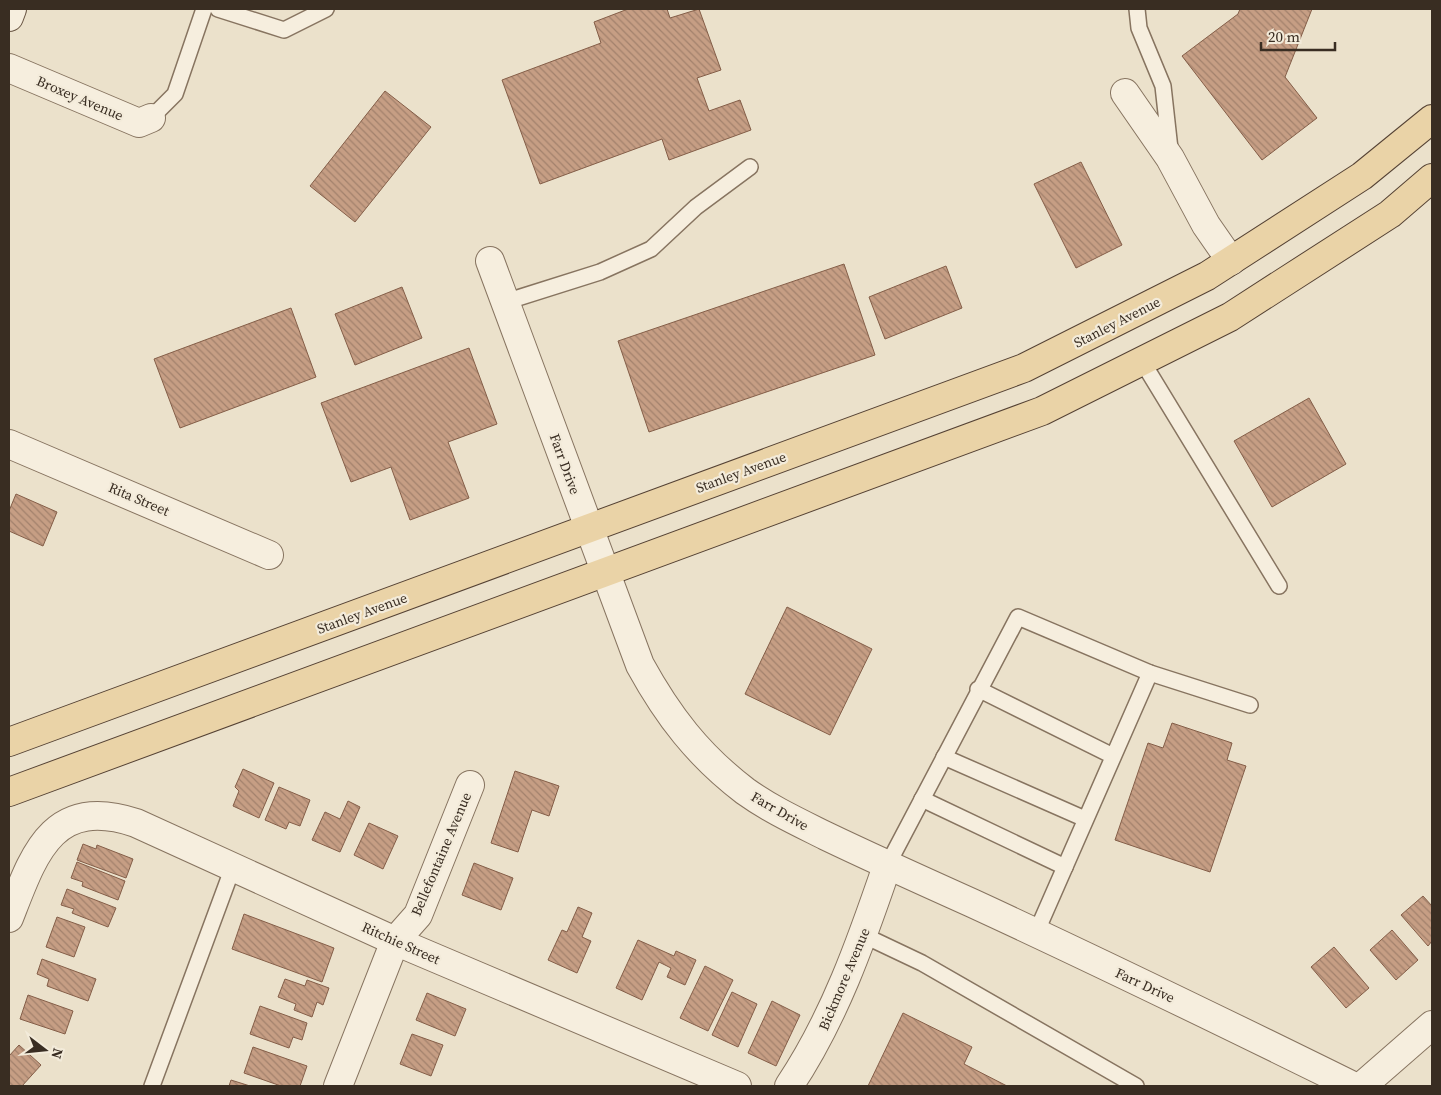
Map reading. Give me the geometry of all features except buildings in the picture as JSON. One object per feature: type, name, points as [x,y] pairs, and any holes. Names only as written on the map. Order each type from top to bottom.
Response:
[{"type":"main road","name":"Stanley Avenue","points":[[9,742],[1024,368],[1207,276],[1362,176],[1432,119]]},
{"type":"main road","points":[[9,792],[1042,411],[1230,317],[1390,214],[1432,178]]},
{"type":"street","points":[[9,17],[12,9]]},
{"type":"street","name":"Broxey Avenue","points":[[9,68],[139,122],[151,118]]},
{"type":"street","points":[[1125,93],[1170,158],[1206,226],[1231,261]]},
{"type":"street","name":"Farr Drive","points":[[490,261],[640,665],[662,705],[686,737],[715,766],[753,796],[781,814],[887,866],[1036,933],[1354,1086]]},
{"type":"street","name":"Rita Street","points":[[9,444],[269,555]]},
{"type":"street","name":"Bellefontaine Avenue","points":[[338,1086],[395,941],[418,915],[470,785]]},
{"type":"street","name":"Ritchie Street","points":[[9,918],[32,860],[42,843],[65,824],[86,817],[118,817],[136,823],[395,941],[737,1086]]},
{"type":"street","name":"Bickmore Avenue","points":[[789,1086],[811,1053],[863,936],[887,866]]},
{"type":"street","points":[[1362,1086],[1432,1025]]},
{"type":"lane","points":[[151,118],[175,94],[204,9]]},
{"type":"lane","points":[[218,9],[284,30],[326,9]]},
{"type":"lane","points":[[1137,9],[1139,28],[1163,86],[1170,158]]},
{"type":"lane","points":[[505,302],[600,272],[651,249],[696,207],[750,167]]},
{"type":"lane","points":[[1142,360],[1279,586]]},
{"type":"lane","points":[[887,866],[978,689],[1018,617],[1150,673],[1250,705]]},
{"type":"lane","points":[[1036,933],[1150,673]]},
{"type":"lane","points":[[978,689],[1113,756]]},
{"type":"lane","points":[[944,757],[1086,819]]},
{"type":"lane","points":[[922,799],[1065,867]]},
{"type":"lane","points":[[152,1086],[233,867]]},
{"type":"lane","points":[[863,936],[922,963],[1136,1086]]}]
